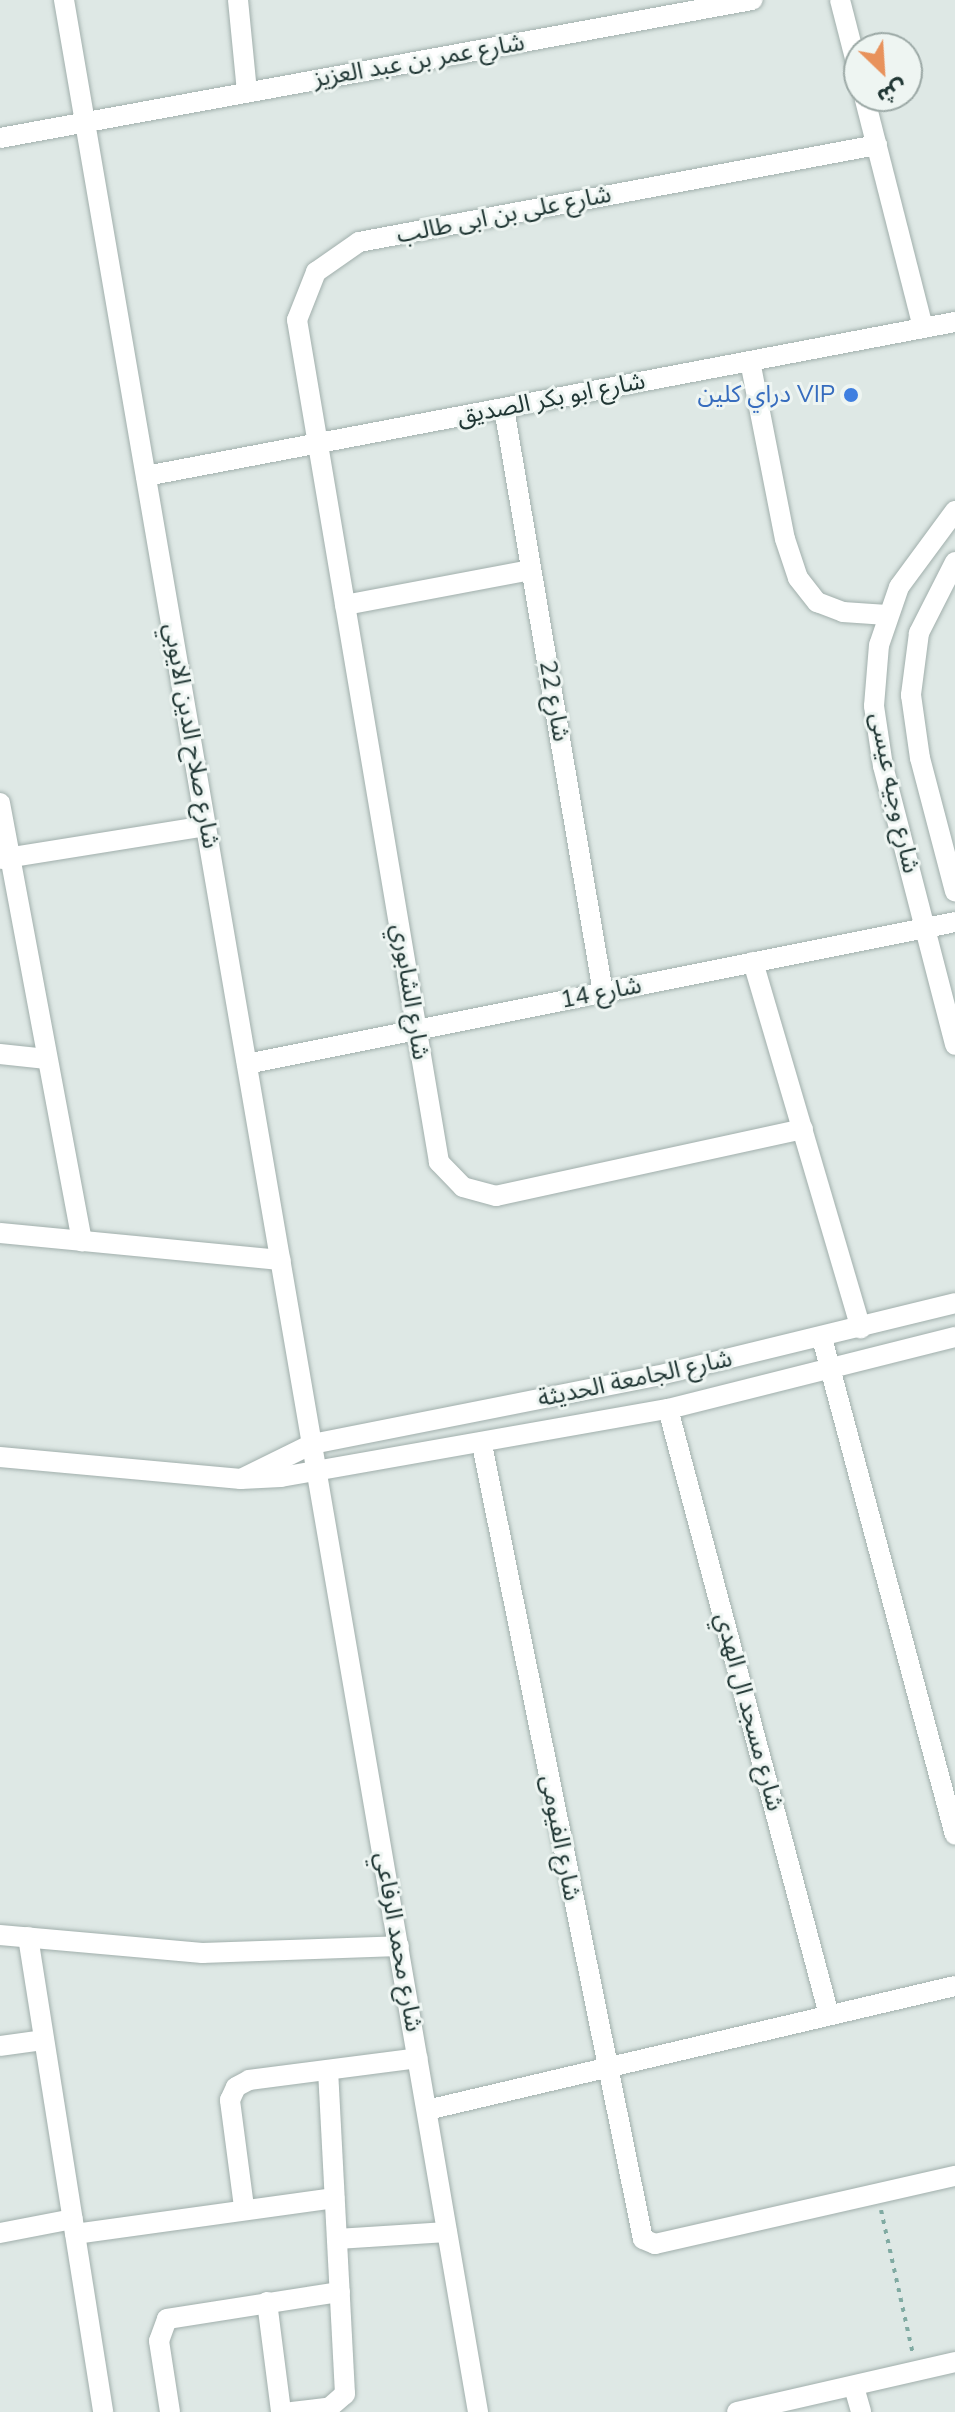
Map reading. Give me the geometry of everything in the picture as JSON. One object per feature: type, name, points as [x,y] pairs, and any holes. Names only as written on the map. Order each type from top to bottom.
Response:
[{"type":"street","name":"شارع صلاح الدين الايوبي","points":[[64,0],[318,1473]]},
{"type":"street","points":[[238,0],[247,92]]},
{"type":"street","name":"شارع عمر بن عبد العزيز","points":[[0,138],[752,0]]},
{"type":"street","points":[[840,0],[848,32]]},
{"type":"street","points":[[868,112],[923,328]]},
{"type":"street","name":"شارع على بن ابى طالب","points":[[318,444],[297,320],[307,286],[343,249],[376,239],[877,145]]},
{"type":"street","name":"شارع ابو بكر الصديق","points":[[146,476],[955,322]]},
{"type":"street","points":[[750,361],[785,539],[798,578],[817,602],[843,612],[887,615]]},
{"type":"street","name":"شارع 22","points":[[504,408],[603,993]]},
{"type":"street","name":"شارع الشابوري","points":[[318,444],[439,1162],[463,1187],[478,1195],[496,1196],[803,1129]]},
{"type":"street","name":"شارع وجيه عيسى","points":[[955,511],[914,560],[887,615],[875,675],[876,736],[955,1045]]},
{"type":"street","name":"شارع وجيه عيسى","points":[[955,562],[919,633],[911,695],[920,758],[955,891]]},
{"type":"street","points":[[345,605],[531,570]]},
{"type":"street","points":[[0,803],[5,860],[82,1241]]},
{"type":"street","points":[[5,860],[206,826]]},
{"type":"street","name":"شارع 14","points":[[247,1064],[955,922]]},
{"type":"street","points":[[753,962],[861,1328]]},
{"type":"street","points":[[0,1054],[47,1059]]},
{"type":"street","points":[[0,1233],[281,1260]]},
{"type":"street","name":"شارع الجامعة الحديثة","points":[[241,1479],[312,1444],[822,1338],[955,1303]]},
{"type":"street","name":"شارع الجامعة الحديثة","points":[[0,1457],[241,1479],[318,1473],[668,1409],[955,1337]]},
{"type":"street","points":[[822,1338],[955,1835]]},
{"type":"street","name":"شارع مسجد ال الهدي","points":[[668,1409],[829,2015]]},
{"type":"street","name":"شارع الفيومى","points":[[482,1445],[640,2231],[655,2244],[878,2197]]},
{"type":"street","name":"شارع محمد الرفاعي","points":[[318,1473],[478,2412]]},
{"type":"street","points":[[0,1935],[202,1953],[399,1946]]},
{"type":"street","points":[[28,1937],[103,2412]]},
{"type":"street","points":[[427,2110],[955,1986]]},
{"type":"street","points":[[0,2046],[44,2040]]},
{"type":"street","points":[[244,2207],[232,2093],[249,2080],[418,2058]]},
{"type":"street","points":[[292,2412],[330,2407],[345,2394],[328,2070]]},
{"type":"street","points":[[878,2197],[955,2176]]},
{"type":"street","points":[[0,2233],[335,2198]]},
{"type":"street","points":[[337,2239],[447,2232]]},
{"type":"street","points":[[170,2412],[159,2341],[167,2319],[340,2292]]},
{"type":"street","points":[[267,2302],[281,2412]]},
{"type":"street","points":[[737,2412],[955,2362]]},
{"type":"street","points":[[854,2387],[861,2412]]},
{"type":"path","points":[[878,2197],[917,2371]]},
{"type":"place","name":"دراي كلين VIP","points":[[851,395]]}]
